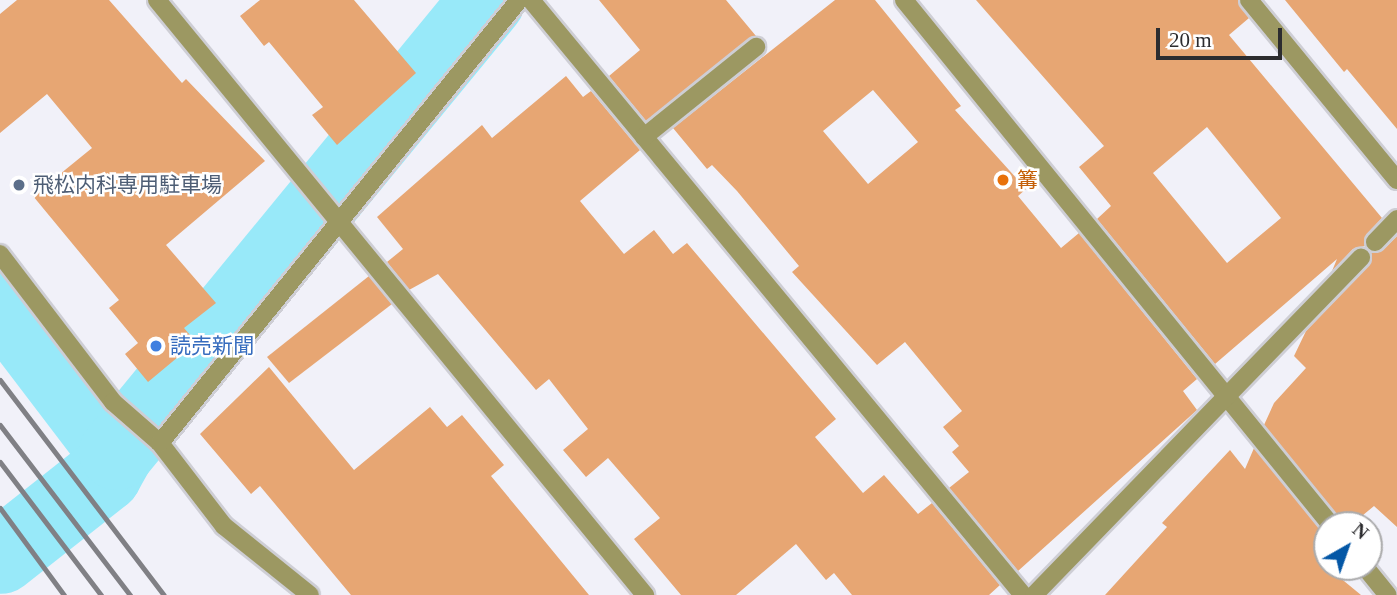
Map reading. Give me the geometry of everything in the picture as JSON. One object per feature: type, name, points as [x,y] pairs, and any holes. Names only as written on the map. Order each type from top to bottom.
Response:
[{"type":"street","points":[[158,0],[645,595]]},
{"type":"street","points":[[160,443],[519,0]]},
{"type":"street","points":[[531,0],[1023,595]]},
{"type":"street","points":[[904,0],[1320,511]]},
{"type":"street","points":[[1249,0],[1397,180]]},
{"type":"street","points":[[644,137],[756,47]]},
{"type":"street","points":[[1376,242],[1397,219]]},
{"type":"street","points":[[0,254],[113,402],[160,443],[224,526],[310,595]]},
{"type":"street","points":[[1034,595],[1361,257]]},
{"type":"street","points":[[1376,581],[1388,595]]},
{"type":"building","points":[[17,0],[109,0],[182,83],[186,79],[265,161],[166,245],[216,303],[184,328],[196,342],[148,382],[125,354],[138,343],[109,308],[119,300],[33,196],[92,148],[47,94],[0,133],[0,14]]},
{"type":"building","points":[[260,0],[354,0],[416,73],[337,145],[312,115],[323,107],[269,42],[264,46],[240,16]]},
{"type":"building","points":[[599,0],[726,0],[756,36],[646,121],[609,76],[640,50]]},
{"type":"building","points":[[835,0],[875,0],[961,106],[955,110],[1026,189],[1018,196],[1061,248],[1079,233],[1197,379],[1183,391],[1197,410],[1018,571],[949,488],[969,472],[952,452],[959,446],[943,427],[962,411],[905,342],[877,365],[792,272],[799,266],[737,191],[712,165],[707,169],[673,128]],"holes":[[[873,90],[918,142],[868,184],[823,131]]]},
{"type":"building","points":[[976,0],[1238,0],[1249,18],[1229,35],[1382,218],[1366,235],[1365,246],[1353,249],[1332,271],[1337,259],[1215,364],[1097,219],[1111,206],[1079,167],[1104,146]],"holes":[[[1207,127],[1281,218],[1227,263],[1153,173]]]},
{"type":"building","points":[[1285,0],[1397,0],[1397,129],[1347,69],[1344,72]]},
{"type":"building","points":[[566,76],[583,97],[591,91],[640,150],[580,201],[624,254],[654,230],[673,254],[687,243],[836,419],[815,437],[863,493],[884,475],[918,514],[932,503],[1000,585],[989,595],[852,595],[834,573],[826,580],[796,544],[736,595],[681,595],[634,539],[660,518],[608,458],[586,477],[563,450],[588,429],[549,379],[536,390],[438,274],[409,290],[387,262],[403,249],[377,217],[482,125],[492,138]]},
{"type":"building","points":[[1397,236],[1397,527],[1383,514],[1383,511],[1374,506],[1368,511],[1331,511],[1264,425],[1274,403],[1306,368],[1294,356],[1306,331],[1369,265],[1371,253],[1383,250]]},
{"type":"building","points":[[369,276],[392,304],[289,383],[267,357]]},
{"type":"building","points":[[269,367],[354,470],[430,407],[447,427],[462,415],[504,465],[491,476],[589,595],[351,595],[260,486],[251,494],[200,434]]},
{"type":"building","points":[[1254,448],[1313,519],[1313,581],[1344,581],[1361,595],[1105,595],[1167,527],[1162,523],[1230,450],[1245,469]]},
{"type":"waterway","points":[[116,452],[487,0]]},
{"type":"waterway","points":[[0,300],[116,452],[104,474],[0,556]]},
{"type":"railway","points":[[0,380],[164,595]]},
{"type":"railway","points":[[0,425],[130,595]]},
{"type":"railway","points":[[0,462],[101,595]]},
{"type":"railway","points":[[0,508],[64,595]]},
{"type":"place","name":"篝","points":[[1003,180]]},
{"type":"place","name":"飛松内科専用駐車場","points":[[19,185]]},
{"type":"place","name":"読売新聞","points":[[156,346]]}]
